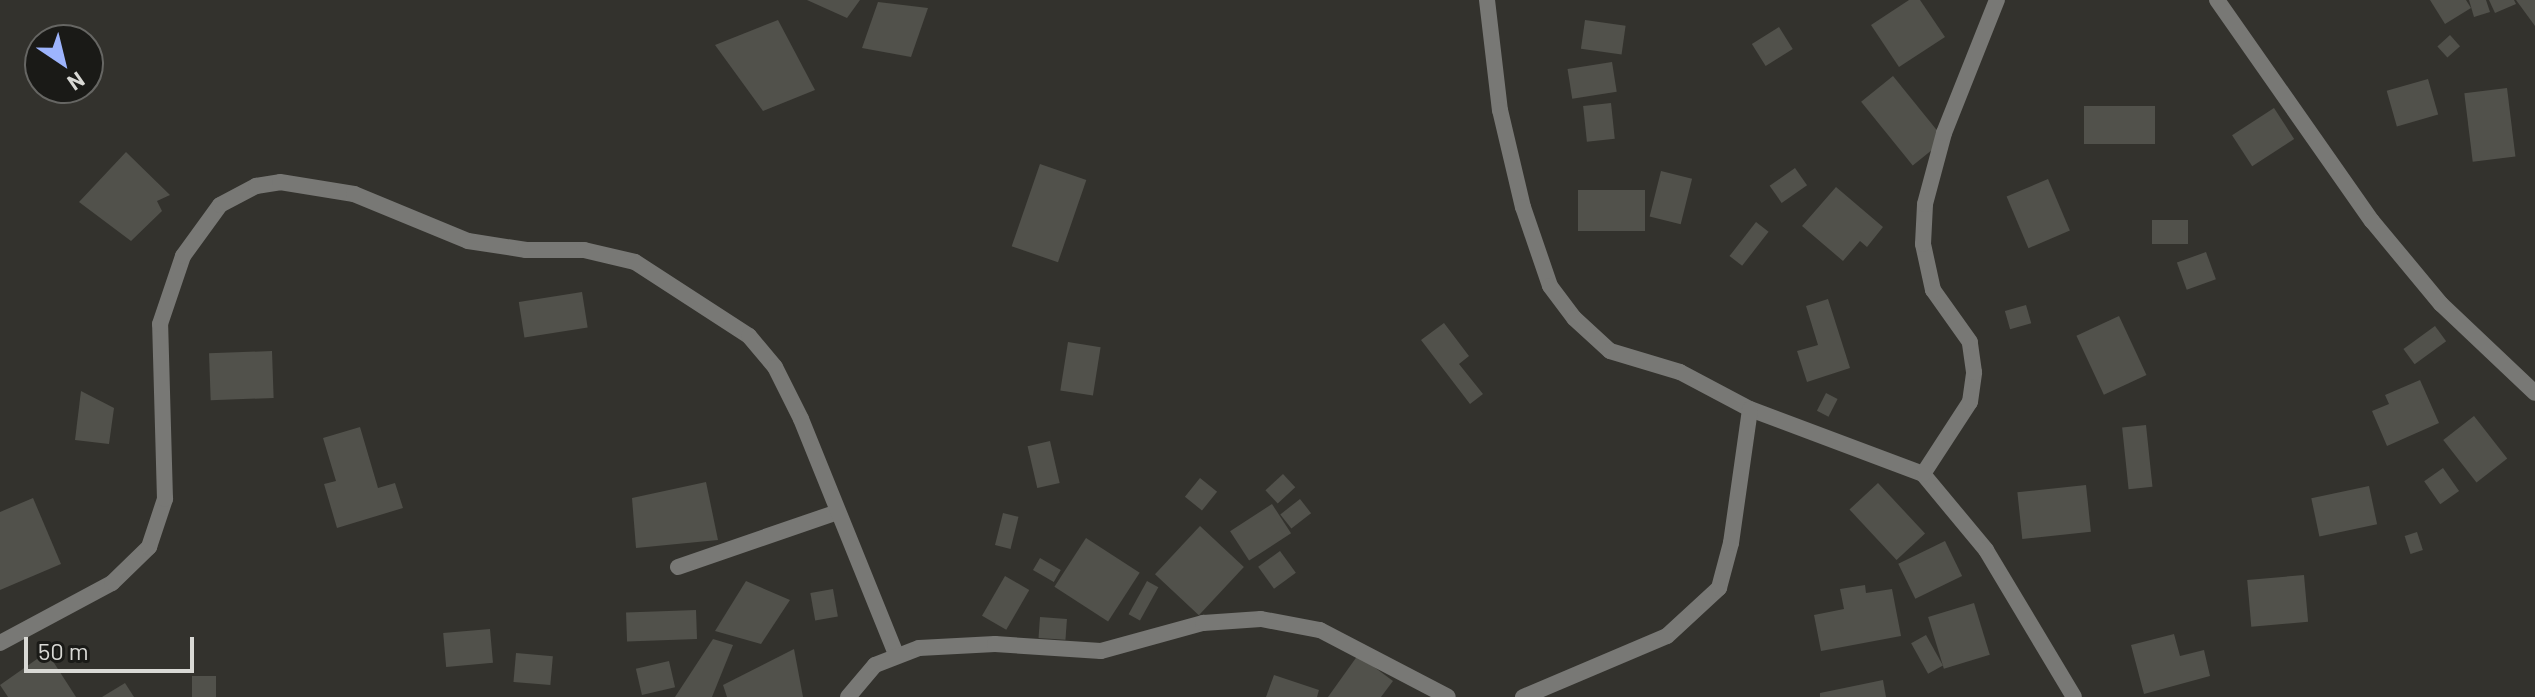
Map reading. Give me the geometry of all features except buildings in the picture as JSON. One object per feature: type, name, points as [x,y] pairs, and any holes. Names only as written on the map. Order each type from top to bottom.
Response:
[{"type":"street","points":[[1487,0],[1500,110],[1523,207],[1550,286],[1592,339],[1610,351],[1680,372],[1750,409],[1923,474],[1986,550],[2074,697]]},
{"type":"street","points":[[1923,474],[1970,402],[1974,372],[1970,342],[1933,290],[1923,244],[1925,204],[1944,133],[1997,0]]},
{"type":"street","points":[[2217,0],[2372,221],[2441,304],[2535,393]]},
{"type":"street","points":[[0,643],[112,583],[149,547],[165,499],[160,324],[183,256],[205,222],[237,193],[268,184],[318,185],[354,194],[468,241],[526,250],[584,250],[635,262],[749,336],[775,367],[896,654]]},
{"type":"street","points":[[1523,697],[1667,636],[1719,588],[1731,543],[1750,409]]},
{"type":"street","points":[[678,567],[838,512]]},
{"type":"street","points":[[848,697],[875,665],[896,654],[961,644],[1101,651],[1203,623],[1261,619],[1320,630],[1448,697]]}]
